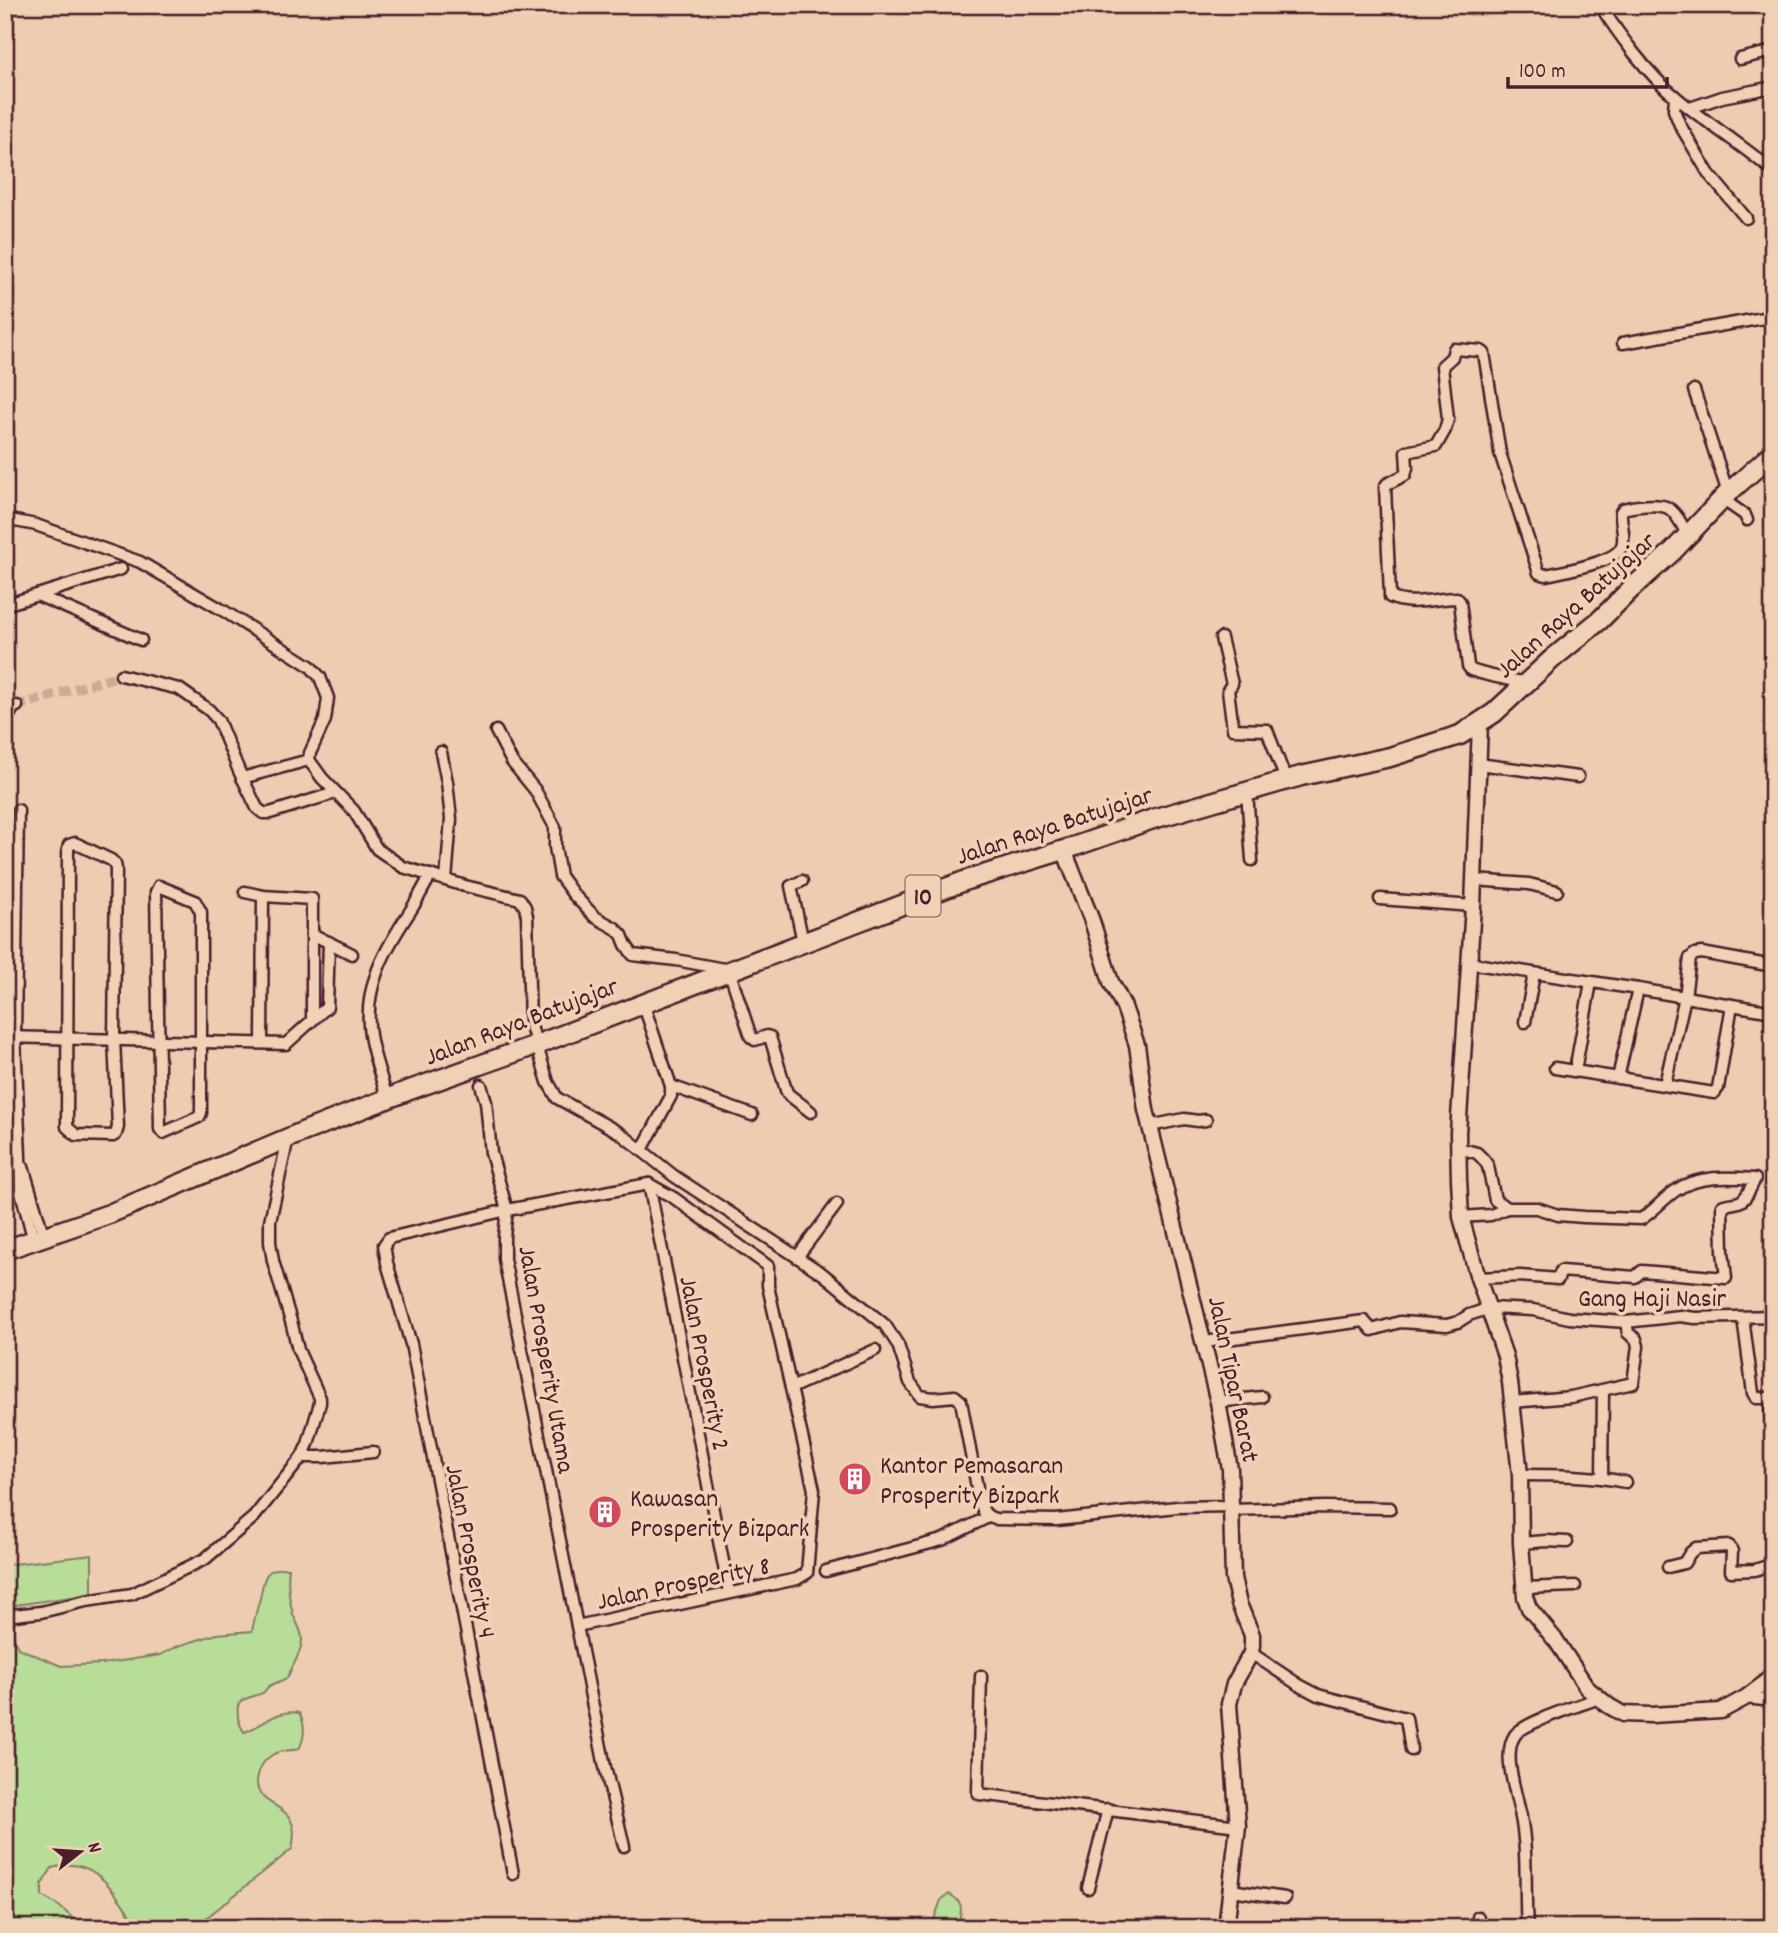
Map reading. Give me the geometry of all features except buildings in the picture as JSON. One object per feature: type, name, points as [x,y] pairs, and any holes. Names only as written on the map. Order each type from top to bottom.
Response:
[{"type":"highway","name":"Jalan Raya Batujajar","points":[[5,1250],[109,1214],[387,1099],[536,1045],[967,880],[1153,819],[1286,780],[1390,757],[1460,735],[1480,724],[1600,620],[1688,536],[1725,496],[1773,453]]},
{"type":"street","points":[[1600,5],[1641,60],[1675,97],[1773,171]]},
{"type":"street","points":[[1740,59],[1773,51]]},
{"type":"street","points":[[1690,108],[1722,97],[1773,87]]},
{"type":"street","points":[[1675,97],[1674,110],[1680,125],[1710,174],[1746,218]]},
{"type":"street","points":[[1623,343],[1736,322],[1769,317],[1773,319]]},
{"type":"street","points":[[1527,683],[1500,679],[1471,670],[1468,666],[1460,603],[1457,598],[1413,601],[1390,597],[1385,487],[1405,475],[1406,452],[1436,446],[1445,430],[1448,419],[1442,366],[1452,357],[1454,349],[1485,353],[1500,453],[1541,574],[1598,562],[1617,554],[1622,548],[1624,537],[1621,512],[1630,507],[1665,506],[1671,510],[1688,536]]},
{"type":"street","points":[[1694,390],[1725,496],[1745,514],[1747,520]]},
{"type":"street","points":[[5,519],[36,525],[140,562],[310,666],[320,677],[328,698],[325,720],[309,760],[335,793],[354,811],[377,849],[403,867],[520,900],[525,907],[530,1023],[548,1082],[557,1098],[611,1127],[674,1177],[823,1275],[889,1329],[898,1345],[910,1382],[917,1392],[933,1398],[955,1396],[961,1401],[979,1497],[982,1509],[988,1517],[1057,1520],[1177,1507],[1259,1511],[1325,1507],[1390,1508]]},
{"type":"street","points":[[5,605],[121,569]]},
{"type":"street","points":[[37,595],[141,640]]},
{"type":"street","points":[[1221,638],[1231,684],[1228,690],[1233,729],[1267,730],[1286,780]]},
{"type":"street","points":[[121,676],[179,689],[209,710],[218,720],[257,808],[265,813],[335,793]]},
{"type":"street","points":[[5,722],[16,706]]},
{"type":"street","points":[[1480,724],[1473,906],[1458,1148],[1461,1217],[1478,1278],[1505,1356],[1520,1475],[1524,1588],[1529,1608],[1557,1642],[1581,1680],[1598,1698],[1623,1714],[1721,1712],[1745,1698],[1765,1683],[1773,1673]]},
{"type":"street","points":[[496,731],[512,762],[535,790],[555,827],[560,876],[573,894],[595,917],[622,935],[633,955],[729,970],[751,1037],[755,1040],[770,1037],[788,1094],[811,1112]]},
{"type":"street","points":[[441,751],[451,819],[446,880]]},
{"type":"street","points":[[242,778],[309,760]]},
{"type":"street","points":[[1478,764],[1578,777]]},
{"type":"street","points":[[1247,792],[1252,860]]},
{"type":"street","points":[[18,810],[10,1037],[21,1192],[39,1239]]},
{"type":"street","points":[[75,843],[115,864],[114,1039],[118,1127],[116,1134],[76,1135],[67,1127],[68,849],[69,845],[75,843]]},
{"type":"street","points":[[5,845],[17,846]]},
{"type":"street","name":"Jalan Tipar Barat","points":[[1064,850],[1092,921],[1111,982],[1135,1035],[1150,1126],[1219,1402],[1230,1469],[1233,1578],[1239,1604],[1252,1636],[1251,1653]]},
{"type":"street","points":[[387,1099],[370,1037],[368,1015],[376,973],[384,952],[431,875]]},
{"type":"street","points":[[1474,880],[1528,884],[1557,891]]},
{"type":"street","points":[[802,881],[792,886],[803,942]]},
{"type":"street","points":[[159,886],[195,901],[201,912],[200,1116],[163,1133],[160,1129],[158,1040],[156,892],[159,886]]},
{"type":"street","points":[[245,892],[312,898],[312,1019]]},
{"type":"street","points":[[262,1042],[263,895]]},
{"type":"street","points":[[1380,899],[1473,906]]},
{"type":"street","points":[[312,934],[352,954]]},
{"type":"street","points":[[10,1037],[286,1044],[328,1005],[329,942]]},
{"type":"street","points":[[1665,1084],[1685,997],[1690,958],[1702,953],[1773,966]]},
{"type":"street","points":[[1469,963],[1773,1012]]},
{"type":"street","points":[[1525,1022],[1534,974]]},
{"type":"street","points":[[1575,1071],[1591,982]]},
{"type":"street","points":[[1618,1078],[1638,989]]},
{"type":"street","points":[[642,1150],[670,1101],[671,1086],[643,1003]]},
{"type":"street","points":[[1555,1068],[1714,1093],[1717,1091],[1732,1005]]},
{"type":"street","name":"Jalan Prosperity Utama","points":[[481,1085],[486,1102],[492,1153],[507,1210],[503,1237],[504,1259],[605,1767],[624,1846]]},
{"type":"street","points":[[671,1086],[752,1115]]},
{"type":"street","points":[[1150,1126],[1184,1119],[1206,1120]]},
{"type":"street","points":[[5,1616],[41,1612],[132,1594],[205,1559],[254,1517],[302,1457],[320,1398],[298,1350],[270,1242],[270,1221],[289,1138]]},
{"type":"street","points":[[1458,1148],[1477,1153],[1483,1159],[1488,1166],[1494,1200],[1507,1208]]},
{"type":"street","points":[[1461,1217],[1491,1215],[1507,1208],[1537,1208],[1584,1217],[1641,1219],[1676,1189],[1703,1180],[1734,1177],[1755,1179],[1743,1199],[1723,1206],[1726,1278],[1642,1271],[1635,1277],[1561,1271],[1558,1279],[1520,1276],[1478,1278]]},
{"type":"street","points":[[507,1210],[649,1184],[674,1198],[768,1266],[768,1286],[791,1388],[875,1350]]},
{"type":"street","name":"Jalan Prosperity 2","points":[[649,1184],[729,1592]]},
{"type":"street","points":[[797,1257],[837,1203]]},
{"type":"street","name":"Jalan Prosperity 4","points":[[507,1210],[389,1238],[384,1245],[411,1344],[513,1874]]},
{"type":"street","points":[[1204,1342],[1364,1321],[1372,1330],[1400,1322],[1447,1325],[1490,1308]]},
{"type":"street","name":"Gang Haji Nasir","points":[[1490,1308],[1533,1310],[1569,1318],[1626,1322],[1680,1316],[1773,1316]]},
{"type":"street","points":[[1743,1318],[1753,1392],[1756,1398],[1767,1398],[1770,1402],[1773,1442]]},
{"type":"street","points":[[1512,1402],[1571,1397],[1633,1383],[1638,1346],[1636,1339],[1628,1333],[1626,1322]]},
{"type":"street","name":"Jalan Prosperity 8","points":[[578,1626],[797,1579],[807,1573],[814,1490],[791,1388]]},
{"type":"street","points":[[1602,1478],[1603,1390]]},
{"type":"street","points":[[1219,1402],[1262,1397]]},
{"type":"street","points":[[302,1457],[373,1452]]},
{"type":"street","points":[[1520,1475],[1602,1478],[1625,1482]]},
{"type":"street","points":[[826,1572],[942,1540],[988,1517]]},
{"type":"street","points":[[1521,1543],[1567,1542]]},
{"type":"street","points":[[1668,1567],[1684,1563],[1696,1548],[1729,1546],[1732,1551],[1731,1571],[1755,1570],[1773,1564]]},
{"type":"street","points":[[1524,1588],[1575,1586]]},
{"type":"street","points":[[1226,1928],[1238,1826],[1228,1704],[1234,1684],[1251,1653],[1318,1695],[1407,1718],[1412,1750]]},
{"type":"street","points":[[981,1676],[978,1793],[1238,1826]]},
{"type":"street","points":[[1527,1928],[1526,1853],[1510,1761],[1514,1737],[1535,1722],[1598,1698]]},
{"type":"street","points":[[1745,1698],[1773,1701]]},
{"type":"street","points":[[1088,1888],[1108,1809]]},
{"type":"street","points":[[1230,1890],[1284,1898]]},
{"type":"green space","points":[[92,1555],[92,1594],[16,1605],[13,1634],[18,1648],[61,1666],[102,1664],[160,1655],[178,1646],[217,1634],[252,1631],[265,1577],[273,1570],[289,1568],[290,1603],[302,1637],[300,1651],[287,1678],[269,1686],[263,1693],[245,1699],[238,1705],[238,1713],[244,1732],[284,1713],[299,1713],[303,1722],[303,1740],[299,1749],[272,1755],[263,1763],[257,1781],[263,1797],[289,1817],[294,1833],[292,1849],[195,1927],[139,1928],[102,1878],[81,1866],[69,1865],[52,1868],[42,1884],[42,1896],[74,1919],[74,1928],[5,1928],[5,1565]]},
{"type":"green space","points":[[949,1894],[960,1905],[958,1928],[931,1928],[941,1900]]},
{"type":"tunnel","points":[[17,706],[121,675]]},
{"type":"place","name":"Kantor Pemasaran Prosperity Bizpark","points":[[855,1479]]},
{"type":"place","name":"Kawasan Prosperity Bizpark","points":[[605,1512]]}]
